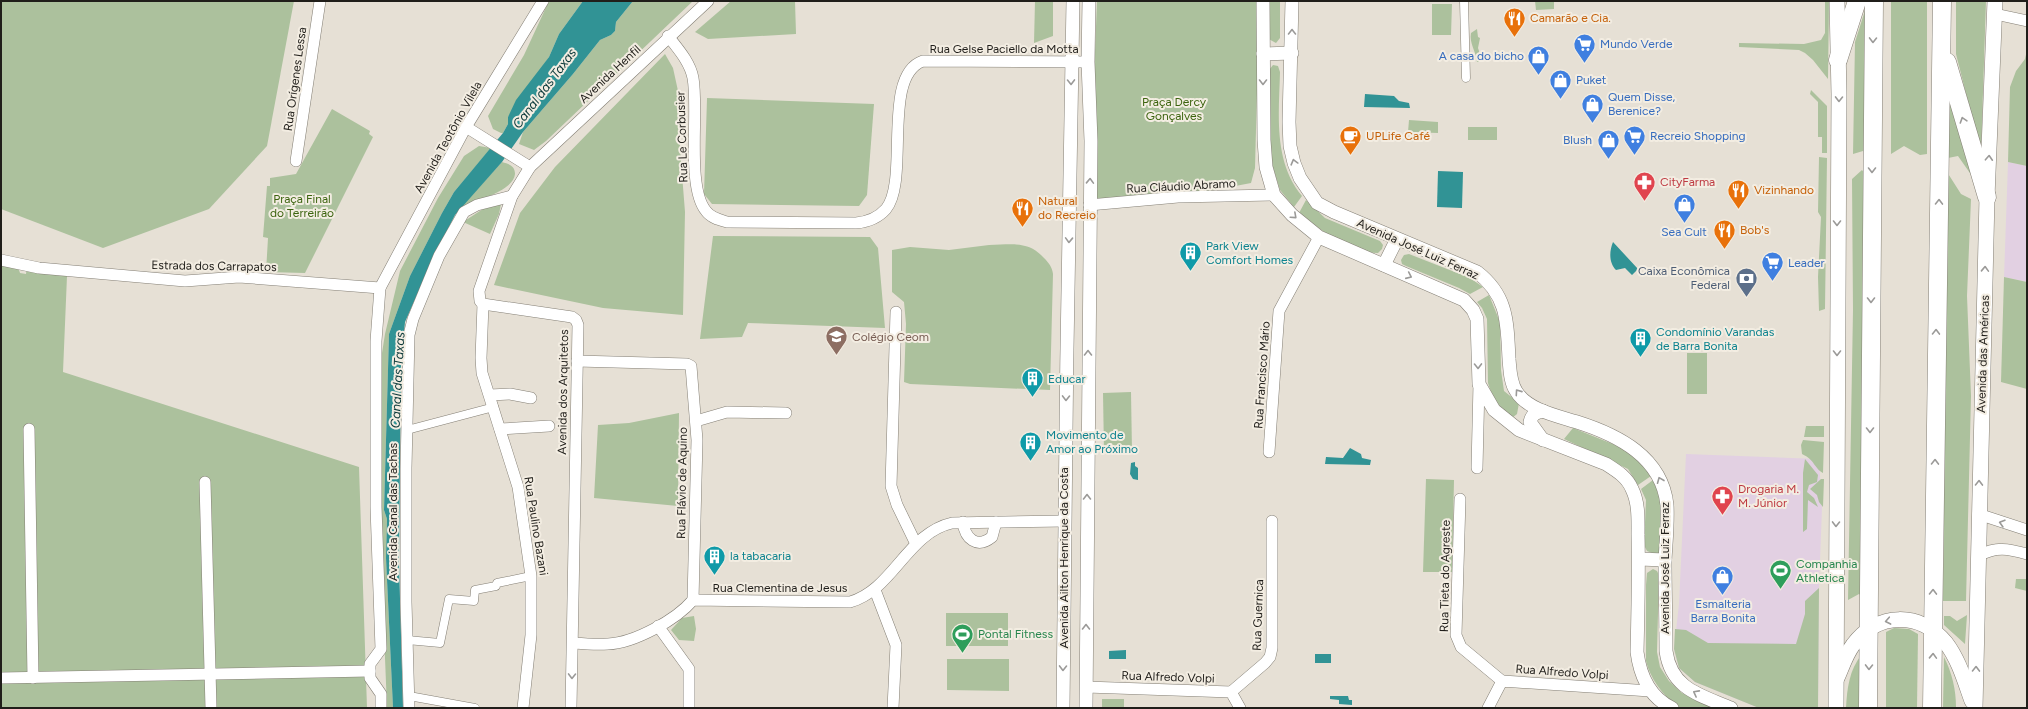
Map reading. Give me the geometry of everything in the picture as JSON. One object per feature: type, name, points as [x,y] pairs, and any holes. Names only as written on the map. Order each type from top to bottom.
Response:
[{"type":"highway","points":[[1838,60],[1857,1]]},
{"type":"highway","points":[[1868,708],[1874,1]]},
{"type":"highway","points":[[1932,708],[1942,1]]},
{"type":"highway","points":[[1942,30],[1950,73],[1987,197]]},
{"type":"main road","points":[[1836,708],[1837,1]]},
{"type":"main road","name":"Avenida das Américas","points":[[1975,708],[1979,556],[1978,514],[1987,197],[1995,8]]},
{"type":"main road","points":[[1835,682],[1853,645],[1869,628],[1877,623],[1896,619],[1906,619],[1934,631],[1946,643],[1957,661],[1975,708]]},
{"type":"street","name":"Rua Orígenes Lessa","points":[[296,161],[320,1]]},
{"type":"street","name":"Avenida Teotônio Vilela","points":[[380,288],[466,127],[543,1]]},
{"type":"street","name":"Avenida Henfil","points":[[530,167],[668,36],[708,1]]},
{"type":"street","name":"Avenida Ailton Henrique da Costa","points":[[1063,708],[1066,337],[1072,141],[1071,62],[1073,1]]},
{"type":"street","name":"Avenida Ailton Henrique da Costa","points":[[1086,708],[1089,205],[1091,141],[1088,62],[1089,1]]},
{"type":"street","points":[[1263,1],[1266,167],[1274,195],[1292,215],[1319,237],[1464,300],[1473,310],[1477,319],[1479,384],[1477,468]]},
{"type":"street","name":"Avenida José Luiz Ferraz","points":[[1292,1],[1292,54],[1289,107],[1290,146],[1294,163],[1300,178],[1317,203],[1397,239],[1477,272],[1494,287],[1502,303],[1507,319],[1510,368],[1516,392],[1529,403],[1543,411],[1584,424],[1628,444],[1648,460],[1657,474],[1667,505],[1666,651],[1670,668],[1676,678],[1695,693],[1732,708]]},
{"type":"street","points":[[1464,1],[1466,78]]},
{"type":"street","points":[[1995,8],[2027,21]]},
{"type":"street","points":[[1072,23],[1089,23]]},
{"type":"street","name":"Rua Le Corbusier","points":[[668,36],[686,60],[693,77],[696,182],[705,211],[711,216],[728,222],[856,223],[877,217]]},
{"type":"street","points":[[1263,54],[1292,54]]},
{"type":"street","name":"Rua Gelse Paciello da Motta","points":[[877,217],[886,210],[894,192],[900,98],[908,73],[914,64],[923,61],[1088,62]]},
{"type":"street","points":[[466,127],[530,167],[512,196],[479,291],[480,301],[483,304]]},
{"type":"street","name":"Rua Cláudio Abramo","points":[[1089,205],[1178,197],[1274,195]]},
{"type":"street","name":"Avenida Canal das Tachas","points":[[410,708],[407,640],[406,430],[410,335],[415,312],[439,256],[464,212],[477,206],[512,196]]},
{"type":"street","name":"Rua Francisco Mário","points":[[1269,452],[1279,311],[1319,237]]},
{"type":"street","points":[[1384,265],[1397,239]]},
{"type":"street","name":"Estrada dos Carrapatos","points":[[1,260],[39,268],[185,281],[239,277],[380,288]]},
{"type":"street","points":[[380,288],[376,341],[376,507],[381,648],[370,664],[370,678],[381,694],[382,708]]},
{"type":"street","name":"Avenida dos Arquitetos","points":[[483,304],[572,317],[576,320],[578,325],[574,644],[571,708]]},
{"type":"street","name":"Rua Paulino Bazani","points":[[483,304],[481,358],[482,373],[494,407],[518,487],[531,576],[531,634],[523,708]]},
{"type":"street","points":[[896,312],[891,486],[897,505],[916,544]]},
{"type":"street","points":[[1066,337],[1088,336]]},
{"type":"street","name":"Rua Flávio de Aquino","points":[[577,361],[687,364],[691,366],[696,421],[693,600]]},
{"type":"street","points":[[1479,384],[1491,406],[1506,422],[1519,430],[1544,441],[1606,464],[1619,472],[1628,481],[1633,490],[1637,507],[1639,559],[1637,652],[1642,676],[1654,699],[1672,708]]},
{"type":"street","points":[[490,395],[510,394],[531,398]]},
{"type":"street","points":[[406,430],[494,407]]},
{"type":"street","points":[[1543,411],[1535,413],[1531,417],[1530,422],[1544,441]]},
{"type":"street","points":[[696,421],[727,412],[786,413]]},
{"type":"street","points":[[500,428],[549,426]]},
{"type":"street","points":[[29,429],[33,678]]},
{"type":"street","points":[[205,482],[211,708]]},
{"type":"street","name":"Rua Tieta do Agreste","points":[[1460,499],[1456,635],[1461,647],[1502,681]]},
{"type":"street","points":[[1978,514],[2027,530]]},
{"type":"street","name":"Rua Clementina de Jesus","points":[[693,600],[838,603],[860,599],[875,590],[916,544],[940,526],[963,522],[1064,521]]},
{"type":"street","name":"Rua Guernica","points":[[1231,692],[1270,657],[1272,648],[1272,521]]},
{"type":"street","points":[[963,522],[964,532],[967,537],[976,542],[983,542],[992,537],[996,522]]},
{"type":"street","points":[[1979,556],[1996,549],[2005,548],[2027,554]]},
{"type":"street","points":[[1639,559],[1666,560]]},
{"type":"street","points":[[407,640],[440,643],[449,599],[474,601],[475,590],[496,586],[497,583],[531,576]]},
{"type":"street","points":[[875,590],[896,645],[893,708]]},
{"type":"street","points":[[574,644],[609,644],[624,641],[658,626],[684,611],[693,600]]},
{"type":"street","points":[[658,626],[689,669],[689,708]]},
{"type":"street","points":[[1,678],[370,671]]},
{"type":"street","name":"Rua Alfredo Volpi","points":[[1488,708],[1502,681],[1654,699]]},
{"type":"street","name":"Rua Alfredo Volpi","points":[[1086,687],[1231,692],[1240,708]]},
{"type":"street","points":[[409,696],[475,708]]},
{"type":"shaded area","points":[[2008,162],[2027,166],[2027,282],[2004,277]]},
{"type":"shaded area","points":[[1686,454],[1819,459],[1822,508],[1819,588],[1818,708],[1759,708],[1695,682],[1679,668],[1674,649],[1679,604]]},
{"type":"green space","points":[[1,1],[294,1],[267,146],[209,209],[103,248],[1,209]]},
{"type":"green space","points":[[549,1],[583,1],[559,34],[549,57],[508,117],[508,124],[503,133],[501,133],[493,129],[488,116],[524,55]]},
{"type":"green space","points":[[633,1],[693,1],[546,141],[534,150],[519,144],[523,132],[600,40],[611,35],[615,31],[616,22]]},
{"type":"green space","points":[[731,1],[795,1],[796,34],[708,39],[695,32]]},
{"type":"green space","points":[[1035,1],[1053,1],[1053,36],[1034,43]]},
{"type":"green space","name":"Praça Dercy Gonçalves","points":[[1097,1],[1258,1],[1255,168],[1251,183],[1178,197],[1089,205]]},
{"type":"green space","points":[[1268,1],[1280,1],[1280,38],[1276,43],[1267,38]]},
{"type":"green space","points":[[1535,1],[1554,1],[1554,9],[1536,10]]},
{"type":"green space","points":[[1825,1],[1829,1],[1828,79],[1813,60],[1799,50],[1739,47],[1739,43],[1804,44],[1821,40],[1825,33]]},
{"type":"green space","points":[[1868,1],[1869,154],[1863,151],[1853,154],[1855,42]]},
{"type":"green space","points":[[1891,1],[1927,1],[1927,154],[1920,155],[1904,146],[1891,154]]},
{"type":"green space","points":[[1956,1],[1986,1],[1981,153],[1956,54]]},
{"type":"green space","points":[[1432,4],[1452,4],[1451,35],[1432,35]]},
{"type":"green space","points":[[1477,29],[1478,37],[1480,38],[1478,48],[1479,62],[1477,62],[1471,37],[1471,33]]},
{"type":"green space","points":[[2027,50],[2027,166],[2008,162],[2010,87],[2016,71],[2025,59]]},
{"type":"green space","points":[[665,54],[673,68],[680,100],[680,149],[685,212],[683,315],[603,308],[494,285],[520,213],[555,167]]},
{"type":"green space","points":[[1273,65],[1278,66],[1280,72],[1279,120],[1282,152],[1286,168],[1302,196],[1294,207],[1280,190],[1270,158],[1269,70]]},
{"type":"green space","points":[[1947,81],[1972,176],[1958,156],[1948,158]]},
{"type":"green space","points":[[1811,90],[1827,106],[1827,153],[1822,153],[1822,137],[1818,137],[1818,102],[1810,94]]},
{"type":"green space","points":[[707,98],[874,104],[867,195],[859,206],[712,204],[704,194]]},
{"type":"green space","name":"Praça Final do Terreirão","points":[[332,109],[370,131],[369,134],[373,137],[305,273],[266,272],[268,238],[263,237],[267,186],[270,186],[270,178],[296,174]]},
{"type":"green space","points":[[1409,120],[1438,122],[1438,133],[1408,132]]},
{"type":"green space","points":[[1468,127],[1497,127],[1497,140],[1468,140]]},
{"type":"green space","points":[[479,146],[491,148],[454,192],[442,213],[410,276],[389,334],[384,510],[387,519],[386,558],[393,708],[387,708],[379,508],[382,353],[385,334],[400,271],[438,198],[464,156]]},
{"type":"green space","points":[[1819,157],[1827,158],[1825,309],[1819,311],[1818,277],[1821,217],[1818,212]]},
{"type":"green space","points":[[502,162],[511,166],[515,171],[513,180],[508,186],[492,195],[460,208]]},
{"type":"green space","points":[[1862,170],[1869,179],[1865,598],[1859,594],[1848,600],[1853,310],[1852,179]]},
{"type":"green space","points":[[1947,172],[1961,194],[1971,199],[1967,296],[1971,396],[1966,601],[1943,601]]},
{"type":"green space","points":[[1306,200],[1325,218],[1380,241],[1383,245],[1382,249],[1378,253],[1357,249],[1325,233],[1299,213]]},
{"type":"green space","points":[[501,204],[499,214],[490,234],[463,222],[486,207]]},
{"type":"green space","points":[[713,236],[870,237],[878,248],[885,328],[748,323],[742,337],[700,339]]},
{"type":"green space","points":[[1012,244],[1032,248],[1038,252],[1051,267],[1053,274],[1050,390],[910,384],[904,382],[906,324],[904,302],[892,292],[892,250],[910,247],[949,250]]},
{"type":"green space","points":[[1409,254],[1470,278],[1483,287],[1470,294],[1402,264],[1401,260],[1404,255]]},
{"type":"green space","points":[[1,265],[18,267],[20,273],[26,274],[27,267],[67,276],[63,372],[359,467],[367,708],[1,708]]},
{"type":"green space","points":[[2004,277],[2027,282],[2027,389],[2001,382]]},
{"type":"green space","points":[[1489,295],[1500,322],[1501,370],[1504,391],[1519,403],[1517,414],[1512,418],[1497,403],[1488,383],[1487,319],[1482,308],[1477,302]]},
{"type":"green space","points":[[1687,353],[1707,353],[1707,394],[1687,394]]},
{"type":"green space","points":[[1131,392],[1132,452],[1104,453],[1103,393]]},
{"type":"green space","points":[[679,413],[678,506],[594,498],[598,425],[629,423]]},
{"type":"green space","points":[[1806,426],[1824,426],[1824,437],[1804,437]]},
{"type":"green space","points":[[1573,428],[1635,453],[1651,476],[1638,485],[1628,469],[1564,439]]},
{"type":"green space","points":[[1803,440],[1824,442],[1823,473],[1810,459],[1802,454],[1801,445]]},
{"type":"green space","points":[[1805,459],[1818,475],[1817,482],[1809,485],[1807,492],[1814,498],[1818,507],[1808,500],[1807,529],[1803,532],[1803,473]]},
{"type":"green space","points":[[1426,479],[1454,480],[1452,572],[1423,572]]},
{"type":"green space","points":[[1821,479],[1824,479],[1823,507],[1819,502],[1817,495],[1810,489]]},
{"type":"green space","points":[[1653,480],[1663,505],[1662,553],[1657,555],[1647,551],[1644,545],[1646,500],[1641,489]]},
{"type":"green space","points":[[1653,569],[1657,571],[1659,575],[1657,652],[1660,667],[1669,681],[1682,693],[1716,708],[1678,707],[1662,692],[1651,674],[1646,661],[1646,585],[1647,573]]},
{"type":"green space","points":[[2016,579],[2027,579],[2027,591],[2015,588]]},
{"type":"green space","points":[[1819,588],[1818,708],[1759,708],[1695,682],[1679,668],[1674,649],[1675,629],[1686,630],[1708,643],[1796,644],[1805,614],[1805,601]]},
{"type":"green space","points":[[946,613],[1008,613],[1008,646],[946,646]]},
{"type":"green space","points":[[1967,615],[1965,644],[1944,625],[1944,616],[1950,616],[1957,621]]},
{"type":"green space","points":[[694,616],[696,629],[694,641],[679,640],[671,630],[682,618]]},
{"type":"green space","points":[[1894,628],[1909,629],[1918,634],[1917,708],[1886,708],[1886,632]]},
{"type":"green space","points":[[1862,654],[1861,708],[1846,708],[1851,673]]},
{"type":"green space","points":[[1944,657],[1953,681],[1956,708],[1943,708]]},
{"type":"green space","points":[[947,659],[1009,659],[1009,691],[947,690]]},
{"type":"green space","points":[[1102,699],[1124,699],[1124,708],[1102,708]]},
{"type":"water","name":"Canal das Taxas","points":[[583,1],[633,1],[616,22],[615,31],[611,35],[600,40],[523,132],[502,162],[455,215],[433,259],[405,322],[401,365],[399,562],[403,708],[393,708],[386,558],[387,519],[384,510],[389,334],[410,276],[454,192],[503,133],[508,124],[508,117],[516,100],[549,57],[559,34]]},
{"type":"water","points":[[1365,94],[1394,96],[1399,101],[1409,103],[1410,108],[1364,107]]},
{"type":"water","points":[[1438,171],[1463,172],[1462,208],[1437,207]]},
{"type":"water","points":[[1613,242],[1638,269],[1632,275],[1625,268],[1616,270],[1612,264],[1610,257]]},
{"type":"water","points":[[1350,448],[1361,454],[1362,458],[1371,460],[1370,465],[1325,464],[1326,457],[1343,458]]},
{"type":"water","points":[[1135,462],[1135,466],[1138,468],[1138,480],[1133,479],[1130,474],[1131,463]]},
{"type":"water","points":[[1126,650],[1126,659],[1109,659],[1109,651]]},
{"type":"water","points":[[1315,654],[1331,654],[1331,663],[1315,663]]},
{"type":"water","points":[[1330,696],[1348,696],[1349,700],[1352,700],[1352,705],[1339,704],[1339,700],[1330,699]]},
{"type":"place","name":"Camarão e Cia.","points":[[1514,38]]},
{"type":"place","name":"Mundo Verde","points":[[1585,64]]},
{"type":"place","name":"A casa do bicho","points":[[1539,76]]},
{"type":"place","name":"Puket","points":[[1560,100]]},
{"type":"place","name":"Quem Disse, Berenice?","points":[[1592,124]]},
{"type":"place","name":"UPLife Café","points":[[1351,156]]},
{"type":"place","name":"Recreio Shopping","points":[[1634,156]]},
{"type":"place","name":"Blush","points":[[1608,160]]},
{"type":"place","name":"CityFarma","points":[[1645,202]]},
{"type":"place","name":"Vizinhando","points":[[1738,210]]},
{"type":"place","name":"Sea Cult","points":[[1684,224]]},
{"type":"place","name":"Natural do Recreio","points":[[1022,228]]},
{"type":"place","name":"Bob's","points":[[1725,250]]},
{"type":"place","name":"Park View Comfort Homes","points":[[1191,272]]},
{"type":"place","name":"Leader","points":[[1773,282]]},
{"type":"place","name":"Caixa Econômica Federal","points":[[1746,298]]},
{"type":"place","name":"Colégio Ceom","points":[[836,356]]},
{"type":"place","name":"Condomínio Varandas de Barra Bonita","points":[[1640,358]]},
{"type":"place","name":"Educar","points":[[1033,398]]},
{"type":"place","name":"Movimento de Amor ao Próximo","points":[[1031,462]]},
{"type":"place","name":"Drogaria M. M. Júnior","points":[[1723,516]]},
{"type":"place","name":"la tabacaria","points":[[714,576]]},
{"type":"place","name":"Companhia Athletica","points":[[1781,590]]},
{"type":"place","name":"Esmalteria Barra Bonita","points":[[1723,596]]},
{"type":"place","name":"Pontal Fitness","points":[[963,654]]}]
